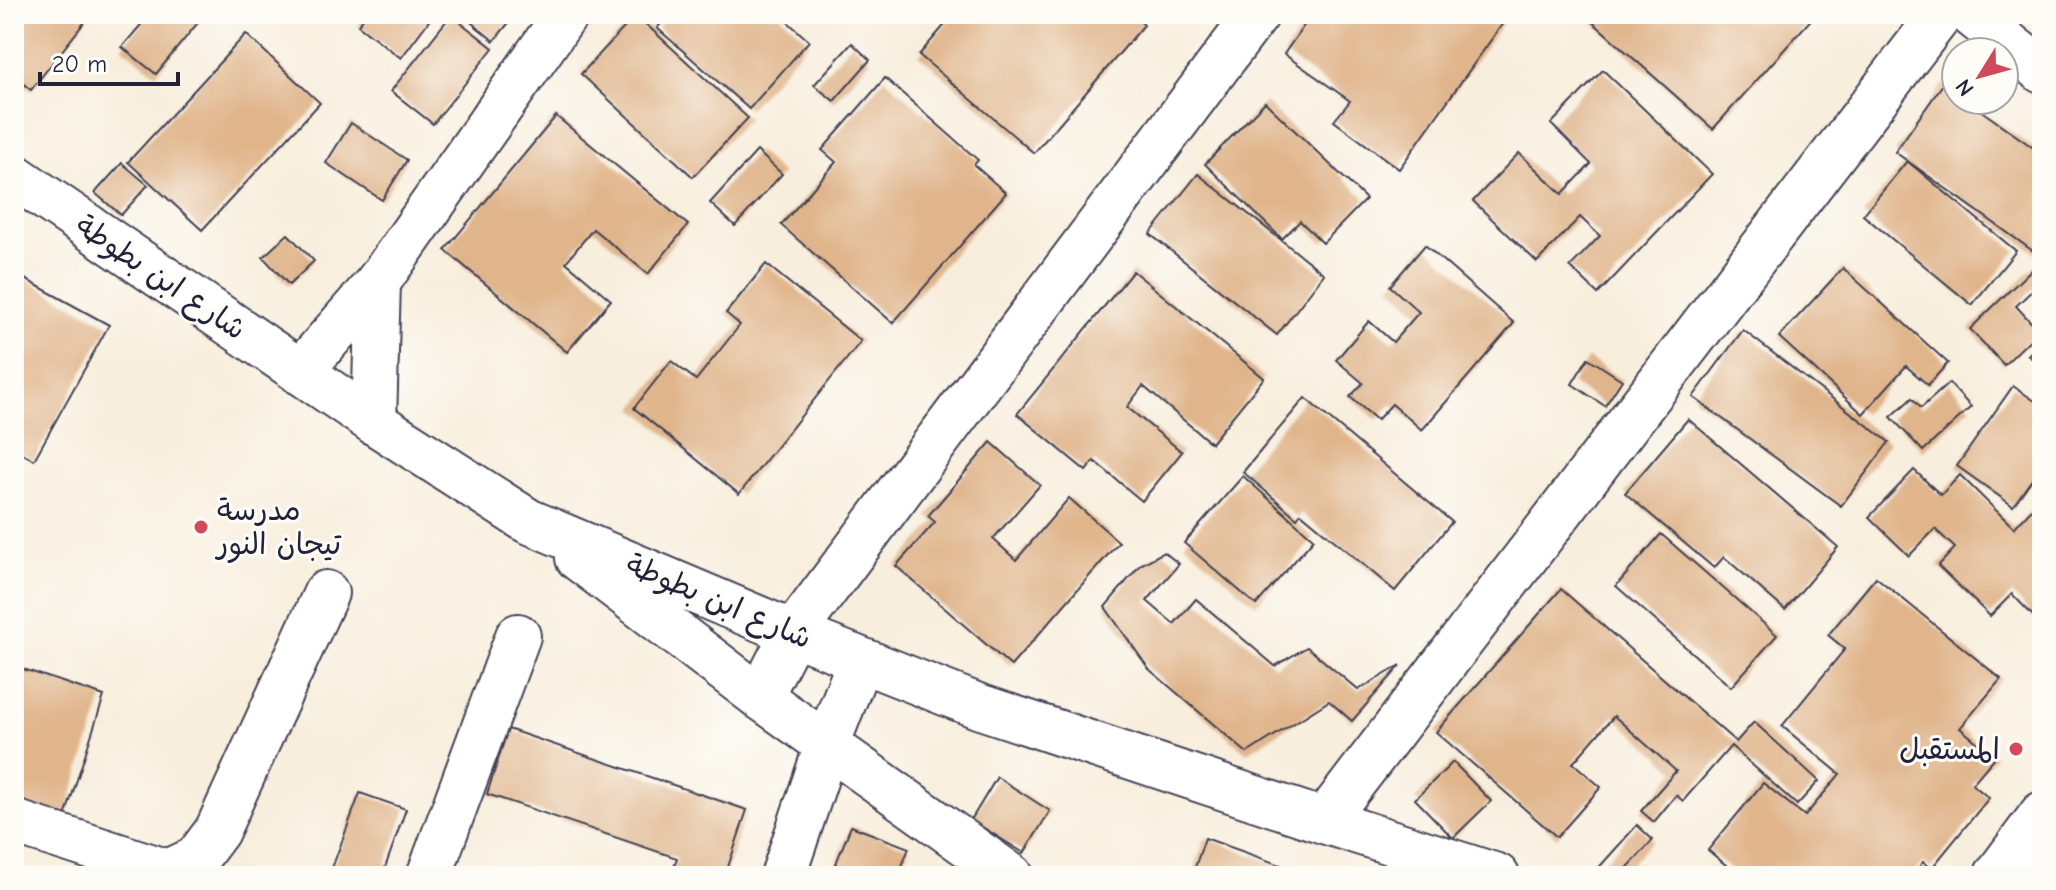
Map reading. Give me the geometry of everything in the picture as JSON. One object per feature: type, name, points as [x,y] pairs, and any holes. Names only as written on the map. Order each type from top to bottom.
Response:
[{"type":"street","points":[[300,372],[378,282],[566,14]]},
{"type":"street","points":[[760,697],[793,633],[1257,14]]},
{"type":"street","points":[[1324,821],[1941,14]]},
{"type":"street","points":[[1971,14],[2042,71]]},
{"type":"street","name":"شارع ابن بطوطة","points":[[14,176],[374,422],[528,521],[793,633],[978,706],[1497,876]]},
{"type":"street","points":[[374,422],[378,282]]},
{"type":"street","points":[[528,521],[760,697],[1011,876]]},
{"type":"street","points":[[14,822],[168,872],[196,859],[217,831],[326,593]]},
{"type":"street","points":[[429,876],[518,636]]},
{"type":"street","points":[[783,876],[827,745],[860,660]]},
{"type":"street","points":[[1996,876],[2042,814]]},
{"type":"building","points":[[14,14],[91,14],[31,90],[14,76]]},
{"type":"building","points":[[150,14],[205,14],[156,74],[122,47]]},
{"type":"building","points":[[366,14],[434,14],[401,58],[358,25]]},
{"type":"building","points":[[461,14],[516,14],[494,41]]},
{"type":"building","points":[[670,14],[779,14],[809,41],[749,109],[657,28]]},
{"type":"building","points":[[954,14],[1132,14],[1144,25],[1034,153],[919,55]]},
{"type":"building","points":[[1312,14],[1508,16],[1399,169],[1334,121],[1350,101],[1284,54]]},
{"type":"building","points":[[1589,14],[1816,14],[1713,129],[1587,17]]},
{"type":"building","points":[[451,15],[493,48],[433,124],[391,91]]},
{"type":"building","points":[[636,15],[748,118],[693,177],[581,74]]},
{"type":"building","points":[[246,34],[320,103],[202,230],[128,162]]},
{"type":"building","points":[[852,43],[870,60],[834,101],[814,85]]},
{"type":"building","points":[[1603,70],[1712,174],[1598,294],[1570,267],[1600,236],[1580,217],[1537,262],[1473,201],[1519,153],[1562,194],[1591,164],[1551,124]]},
{"type":"building","points":[[885,78],[978,160],[974,165],[1006,193],[893,323],[781,225],[836,162],[822,150]]},
{"type":"building","points":[[1940,88],[1940,116],[1989,116],[2042,154],[2040,256],[1895,152]]},
{"type":"building","points":[[1265,102],[1366,199],[1323,243],[1300,221],[1282,239],[1205,164]]},
{"type":"building","points":[[556,116],[688,225],[648,274],[593,229],[566,262],[611,300],[567,352],[445,250]]},
{"type":"building","points":[[351,123],[407,160],[382,200],[326,163]]},
{"type":"building","points":[[757,151],[782,174],[735,226],[710,203]]},
{"type":"building","points":[[1907,161],[2016,251],[1972,305],[1863,215]]},
{"type":"building","points":[[122,163],[148,185],[121,215],[95,193]]},
{"type":"building","points":[[1198,174],[1324,274],[1277,335],[1150,234]]},
{"type":"building","points":[[288,234],[314,261],[289,285],[263,257]]},
{"type":"building","points":[[1425,245],[1514,323],[1422,430],[1392,404],[1377,420],[1350,397],[1363,383],[1336,360],[1369,321],[1393,342],[1419,312],[1390,286]]},
{"type":"building","points":[[766,264],[861,341],[739,494],[634,408],[671,361],[696,380],[740,325],[726,313]]},
{"type":"building","points":[[2034,267],[2042,276],[2042,281],[2016,306],[2039,331],[2004,365],[1970,329]]},
{"type":"building","points":[[1843,268],[1948,363],[1928,385],[1906,366],[1863,414],[1779,337]]},
{"type":"building","points":[[1133,271],[1264,378],[1211,443],[1143,386],[1127,407],[1182,452],[1142,501],[1094,461],[1086,471],[1017,414]]},
{"type":"building","points":[[14,273],[109,325],[34,460],[14,449]]},
{"type":"building","points":[[1743,330],[1889,442],[1841,506],[1693,397]]},
{"type":"building","points":[[2042,340],[2042,368],[2028,355]]},
{"type":"building","points":[[1588,358],[1622,380],[1605,406],[1572,384]]},
{"type":"building","points":[[1949,383],[1971,407],[1923,451],[1891,417],[1912,398],[1921,408]]},
{"type":"building","points":[[2013,386],[2042,406],[2042,465],[2013,506],[1957,466]]},
{"type":"building","points":[[1305,398],[1452,522],[1395,591],[1301,513],[1297,518],[1243,472]]},
{"type":"building","points":[[1688,419],[1838,547],[1785,610],[1724,557],[1714,568],[1625,493]]},
{"type":"building","points":[[991,442],[1040,485],[993,539],[1016,560],[1069,498],[1119,542],[1011,666],[896,566],[935,522],[928,516]]},
{"type":"building","points":[[1914,470],[1941,495],[1960,475],[2014,528],[2042,498],[2042,616],[2038,621],[2012,594],[1990,616],[1938,566],[1955,548],[1935,529],[1909,556],[1869,517]]},
{"type":"building","points":[[1243,476],[1314,539],[1256,605],[1184,543]]},
{"type":"building","points":[[1661,534],[1777,635],[1731,687],[1616,586]]},
{"type":"building","points":[[1164,552],[1179,564],[1147,601],[1174,624],[1196,599],[1275,666],[1307,647],[1358,690],[1401,665],[1352,721],[1329,701],[1247,753],[1149,669],[1105,607],[1140,565]]},
{"type":"building","points":[[1876,577],[2001,679],[1960,728],[1995,757],[1972,784],[1989,798],[1931,869],[1923,862],[1912,876],[1739,876],[1708,850],[1763,783],[1805,816],[1840,774],[1782,726],[1845,649],[1828,635]]},
{"type":"building","points":[[1561,589],[1736,742],[1754,722],[1819,781],[1797,805],[1731,746],[1683,801],[1676,795],[1654,822],[1641,811],[1676,771],[1614,716],[1573,763],[1601,787],[1557,837],[1436,732]]},
{"type":"building","points":[[14,666],[104,696],[64,820],[14,804]]},
{"type":"building","points":[[508,729],[747,810],[725,876],[670,876],[677,858],[487,794]]},
{"type":"building","points":[[1453,762],[1491,801],[1453,838],[1415,799]]},
{"type":"building","points":[[997,777],[1050,811],[1024,853],[971,820]]},
{"type":"building","points":[[360,793],[406,809],[382,876],[329,876]]},
{"type":"building","points":[[1637,825],[1653,840],[1620,876],[1597,876],[1594,873]]},
{"type":"building","points":[[851,826],[909,848],[898,876],[831,876]]},
{"type":"building","points":[[1205,838],[1311,876],[1192,876]]},
{"type":"place","name":"مدرسة تيجان النور","points":[[201,527]]},
{"type":"place","name":"المستقبل","points":[[2016,749]]}]
